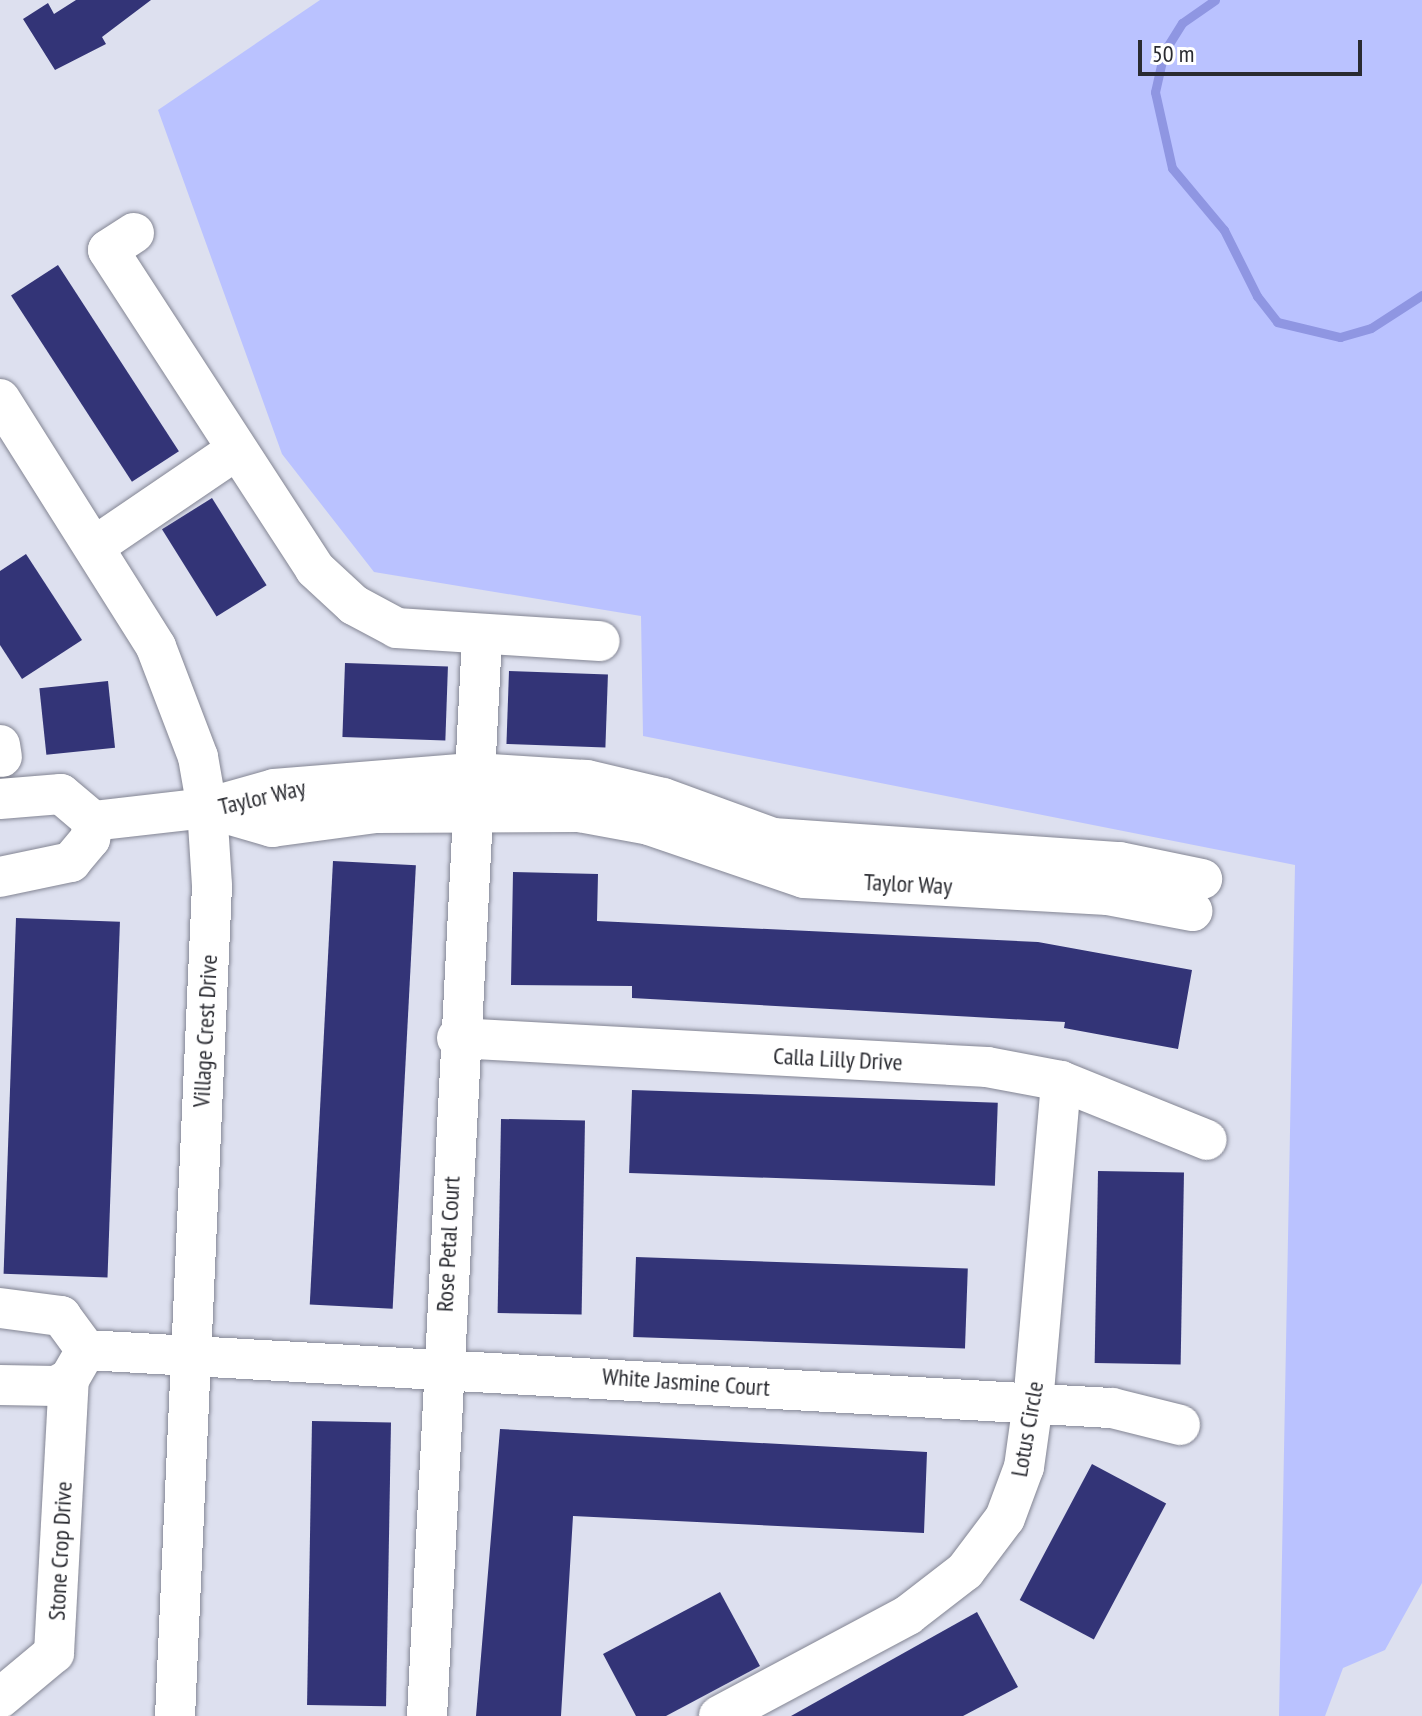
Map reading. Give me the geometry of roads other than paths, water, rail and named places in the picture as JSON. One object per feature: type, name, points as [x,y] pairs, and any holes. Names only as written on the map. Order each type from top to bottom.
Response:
[{"type":"street","points":[[134,233],[108,250],[315,569],[354,605],[397,628],[482,637],[600,641]]},
{"type":"street","name":"Village Crest Drive","points":[[0,399],[95,546],[181,706],[207,808],[212,886],[175,1716]]},
{"type":"street","points":[[95,546],[236,450]]},
{"type":"street","name":"Rose Petal Court","points":[[427,1716],[457,1038],[482,637]]},
{"type":"street","name":"Taylor Way","points":[[207,808],[272,827],[474,791],[649,825],[804,878],[1108,895],[1197,895]]},
{"type":"street","points":[[0,799],[61,794],[93,821],[207,808]]},
{"type":"street","points":[[0,877],[71,862],[90,839],[93,821]]},
{"type":"street","name":"Calla Lilly Drive","points":[[457,1038],[987,1067],[1061,1081],[1207,1140]]},
{"type":"street","name":"Lotus Circle","points":[[719,1716],[908,1615],[965,1571],[1005,1518],[1024,1467],[1033,1403],[1061,1081]]},
{"type":"street","points":[[0,1308],[61,1316],[78,1364]]},
{"type":"street","name":"White Jasmine Court","points":[[0,1385],[43,1387],[78,1364],[191,1353],[1112,1408],[1180,1425]]},
{"type":"street","name":"Stone Crop Drive","points":[[0,1698],[54,1653],[78,1364]]},
{"type":"waterway","points":[[1215,0],[1182,23],[1164,52],[1155,92],[1172,168],[1224,230],[1257,296],[1277,322],[1340,337],[1371,328],[1422,295]]}]
